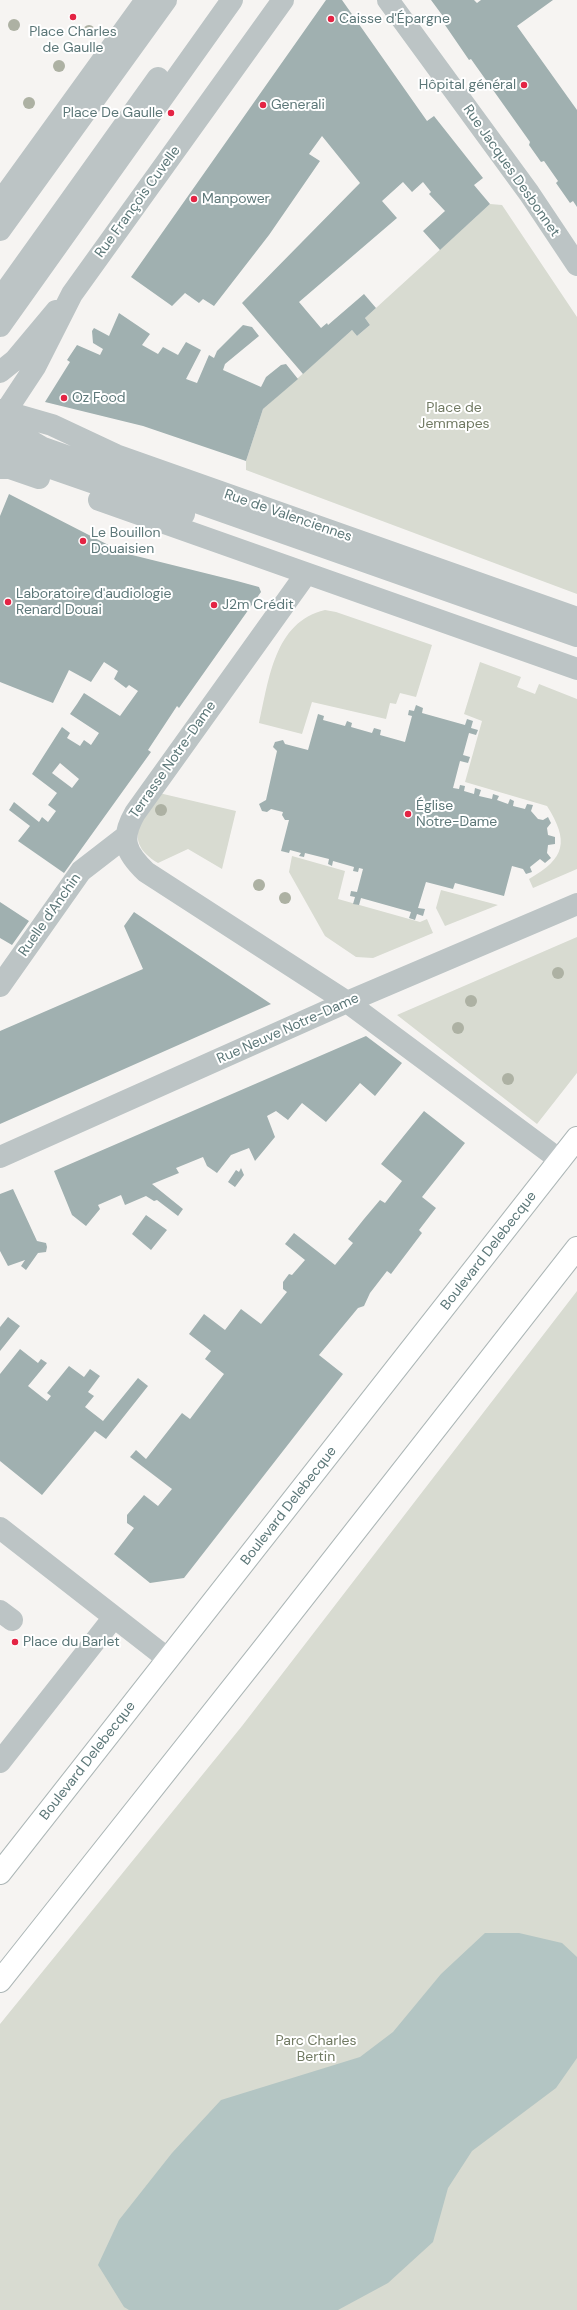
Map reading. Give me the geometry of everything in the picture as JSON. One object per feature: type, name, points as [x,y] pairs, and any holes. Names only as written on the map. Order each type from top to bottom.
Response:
[{"type":"main road","name":"Boulevard Delebecque","points":[[0,1873],[577,1138]]},
{"type":"main road","points":[[0,1981],[263,1649],[577,1248]]},
{"type":"street","points":[[0,202],[146,0]]},
{"type":"street","points":[[0,230],[166,0]]},
{"type":"street","points":[[0,299],[213,0]]},
{"type":"street","points":[[0,326],[232,0]]},
{"type":"street","name":"Rue François Cuvelle","points":[[2,416],[35,368],[72,294],[283,0]]},
{"type":"street","name":"Rue Jacques Desbonnet","points":[[388,0],[529,193],[577,265]]},
{"type":"street","points":[[0,372],[15,360],[39,329],[72,294]]},
{"type":"street","points":[[2,416],[43,448],[577,636]]},
{"type":"street","name":"Rue de Valenciennes","points":[[2,416],[52,425],[116,455],[577,618]]},
{"type":"street","points":[[0,446],[37,463],[577,650]]},
{"type":"street","points":[[0,468],[19,471],[577,669]]},
{"type":"street","name":"Terrasse Notre-Dame","points":[[306,574],[135,813],[127,826],[125,837],[127,848],[135,862],[146,872],[347,1002],[560,1160]]},
{"type":"street","name":"Ruelle d'Anchin","points":[[0,986],[81,871],[125,837]]},
{"type":"street","name":"Rue Neuve Notre-Dame","points":[[0,1157],[347,1002],[577,904]]},
{"type":"street","points":[[0,1528],[168,1659]]},
{"type":"street","points":[[0,1762],[114,1617]]},
{"type":"green space","name":"Place de Jemmapes","points":[[490,204],[502,205],[577,317],[577,594],[246,470],[246,461],[263,409],[352,330],[357,336],[370,325],[365,318]]},
{"type":"green space","points":[[325,610],[336,612],[432,645],[416,697],[400,693],[396,704],[390,703],[386,719],[312,702],[302,734],[259,723],[271,672],[284,640],[295,627],[308,617]]},
{"type":"green space","points":[[480,662],[521,677],[517,687],[535,694],[539,684],[577,699],[577,869],[533,888],[529,879],[551,864],[557,856],[560,848],[561,839],[559,829],[547,806],[465,782],[482,721],[464,714]]},
{"type":"green space","points":[[159,793],[236,811],[222,869],[188,849],[158,863],[147,855],[141,847],[138,838],[139,830],[142,821]]},
{"type":"green space","points":[[292,856],[345,871],[338,899],[420,922],[427,919],[433,933],[373,958],[356,957],[325,936],[289,872]]},
{"type":"green space","points":[[441,890],[498,905],[445,926],[436,908]]},
{"type":"green space","points":[[577,937],[577,1073],[537,1124],[397,1015]]},
{"type":"green space","name":"Parc Charles Bertin","points":[[577,1291],[577,2310],[0,2310],[0,2024],[242,1726]]},
{"type":"shaded area","points":[[485,1933],[519,1933],[562,1943],[577,1957],[577,2058],[556,2088],[472,2151],[448,2188],[433,2242],[388,2283],[338,2310],[129,2310],[124,2307],[98,2265],[119,2220],[172,2153],[221,2100],[360,2057],[393,2032],[441,1974]]},
{"type":"building","points":[[326,0],[342,0],[427,121],[434,116],[483,178],[474,185],[490,204],[440,250],[423,231],[445,211],[429,194],[431,192],[423,182],[412,192],[403,182],[382,201],[397,218],[299,302],[321,328],[327,323],[328,325],[364,294],[376,308],[365,318],[370,325],[357,336],[352,330],[303,374],[242,303],[360,183],[322,136],[309,154],[320,161],[269,235],[214,306],[203,299],[199,303],[185,293],[172,306],[131,277]]},
{"type":"building","name":"Hôpital général","points":[[431,0],[474,0],[477,3],[481,0],[553,0],[517,26],[577,110],[577,207],[573,201],[570,203],[556,183],[558,181],[544,161],[541,162],[529,145],[530,142],[471,59],[469,60],[445,25],[448,23]]},
{"type":"building","points":[[119,313],[150,334],[142,345],[158,354],[163,347],[178,355],[186,342],[201,350],[186,379],[197,383],[209,355],[214,358],[217,351],[243,325],[252,327],[259,336],[225,364],[223,370],[261,387],[266,377],[281,365],[286,364],[298,379],[263,409],[246,461],[143,426],[45,402],[70,362],[67,360],[77,345],[100,355],[103,349],[93,343],[92,331],[94,328],[109,336]]},
{"type":"building","points":[[9,494],[124,553],[259,587],[261,592],[179,708],[177,706],[148,750],[151,752],[64,873],[18,841],[30,826],[9,810],[14,802],[39,822],[42,817],[48,822],[56,811],[48,805],[57,793],[32,774],[62,727],[70,733],[67,738],[80,746],[84,740],[91,745],[99,733],[70,714],[84,693],[120,716],[138,691],[129,685],[126,688],[114,679],[118,671],[104,662],[91,682],[69,670],[53,703],[0,682],[0,516]],"holes":[[[60,763],[79,779],[72,788],[52,773]]]},
{"type":"building","name":"Église Notre-Dame","points":[[416,705],[423,708],[422,713],[465,725],[467,719],[473,721],[471,728],[478,730],[476,735],[469,733],[463,755],[470,757],[468,763],[460,761],[453,788],[459,789],[460,785],[465,786],[464,791],[474,794],[475,788],[481,790],[479,796],[492,799],[493,794],[499,796],[497,800],[508,804],[510,799],[514,801],[513,806],[525,809],[527,804],[533,805],[531,811],[538,819],[543,820],[548,817],[551,823],[547,828],[548,835],[555,837],[555,844],[548,845],[547,853],[551,858],[545,863],[540,859],[530,867],[532,872],[526,874],[523,869],[512,866],[504,896],[455,883],[453,889],[426,882],[418,908],[425,909],[423,916],[417,914],[415,920],[409,918],[411,912],[361,898],[359,905],[353,904],[355,897],[350,896],[351,891],[357,892],[363,869],[359,868],[358,872],[353,871],[354,867],[333,861],[332,866],[328,864],[329,859],[305,853],[304,857],[299,856],[301,853],[290,850],[289,853],[281,851],[289,820],[285,820],[282,815],[283,812],[271,809],[267,812],[262,811],[259,804],[266,800],[277,751],[273,747],[275,742],[283,740],[285,744],[308,750],[318,714],[324,716],[323,720],[345,726],[347,721],[352,723],[351,727],[372,733],[374,728],[381,730],[380,735],[405,742],[412,716],[408,715],[409,710],[414,711]]},
{"type":"building","points":[[0,902],[29,921],[12,945],[0,938]]},
{"type":"building","points":[[134,912],[271,1004],[0,1124],[0,1031],[143,969],[124,926]]},
{"type":"building","points":[[366,1036],[402,1063],[375,1096],[360,1083],[326,1122],[302,1103],[288,1120],[276,1111],[267,1116],[275,1137],[255,1161],[249,1148],[231,1155],[217,1173],[207,1166],[203,1157],[176,1168],[179,1173],[152,1184],[183,1209],[178,1216],[157,1200],[154,1201],[146,1196],[125,1205],[121,1195],[98,1205],[100,1209],[86,1226],[72,1215],[54,1171]]},
{"type":"building","points":[[424,1111],[465,1143],[422,1197],[436,1208],[419,1230],[422,1233],[391,1274],[387,1271],[370,1293],[364,1306],[358,1308],[319,1355],[343,1374],[184,1578],[150,1583],[114,1554],[134,1528],[127,1523],[127,1515],[144,1495],[158,1506],[172,1489],[130,1457],[136,1450],[146,1459],[182,1413],[190,1419],[224,1374],[205,1359],[211,1351],[189,1334],[204,1314],[225,1330],[241,1309],[261,1324],[287,1292],[283,1289],[283,1282],[289,1274],[292,1275],[305,1260],[285,1244],[294,1233],[335,1265],[353,1243],[348,1239],[380,1200],[385,1203],[402,1181],[381,1164]]},
{"type":"building","points":[[241,1168],[244,1175],[235,1187],[228,1182],[236,1170],[239,1172]]},
{"type":"building","points":[[13,1189],[37,1241],[46,1243],[47,1247],[46,1252],[38,1253],[26,1270],[21,1266],[25,1260],[8,1266],[0,1251],[0,1194]]},
{"type":"building","points":[[146,1215],[167,1230],[151,1250],[132,1234]]},
{"type":"building","points":[[8,1317],[20,1326],[0,1351],[0,1327]]},
{"type":"building","points":[[20,1349],[38,1363],[41,1359],[47,1363],[28,1386],[47,1401],[51,1396],[47,1393],[69,1366],[84,1377],[90,1369],[100,1376],[88,1392],[94,1396],[85,1407],[103,1421],[138,1378],[148,1386],[106,1439],[95,1431],[42,1495],[0,1461],[0,1374]]},
{"type":"place","name":"Place Charles de Gaulle","points":[[73,17]]},
{"type":"place","name":"Caisse d'Épargne","points":[[331,19]]},
{"type":"place","name":"Hôpital général","points":[[524,85]]},
{"type":"place","name":"Generali","points":[[263,105]]},
{"type":"place","name":"Place De Gaulle","points":[[171,113]]},
{"type":"place","name":"Manpower","points":[[194,199]]},
{"type":"place","name":"Oz Food","points":[[64,398]]},
{"type":"place","name":"Le Bouillon Douaisien","points":[[83,541]]},
{"type":"place","name":"Laboratoire d'audiologie Renard Douai","points":[[8,602]]},
{"type":"place","name":"J2m Crédit","points":[[214,605]]},
{"type":"place","name":"Église Notre-Dame","points":[[408,814]]},
{"type":"place","name":"Place du Barlet","points":[[15,1642]]}]
